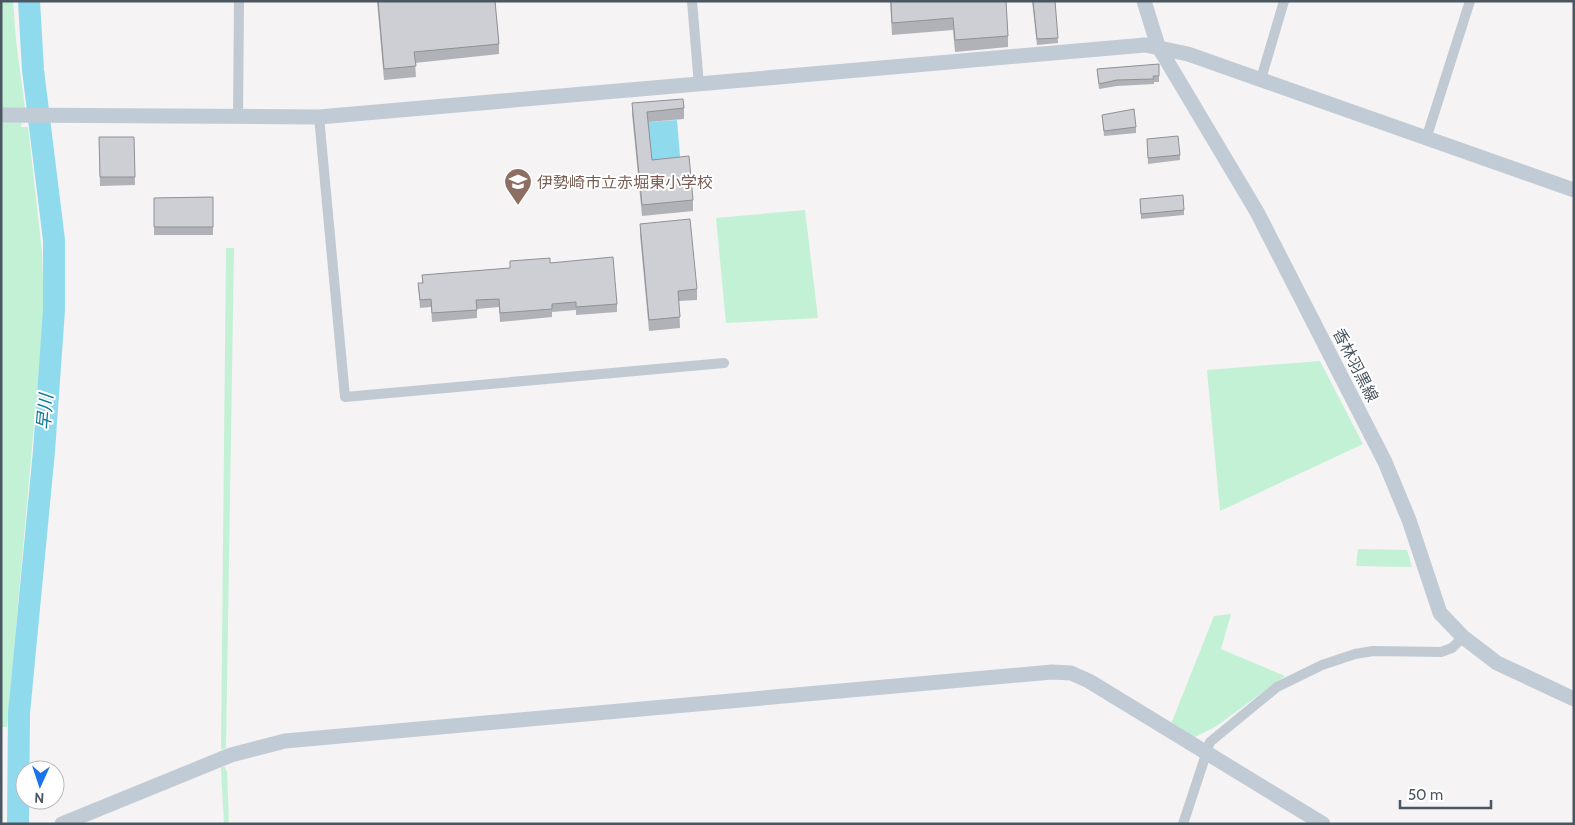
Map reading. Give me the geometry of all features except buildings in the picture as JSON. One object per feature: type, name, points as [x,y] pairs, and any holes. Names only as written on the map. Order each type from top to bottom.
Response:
[{"type":"street","points":[[238,117],[239,1]]},
{"type":"street","points":[[692,1],[699,85]]},
{"type":"street","name":"香林羽黒線","points":[[1144,1],[1158,46],[1252,204],[1351,391],[1385,462],[1406,512],[1440,613],[1463,637],[1497,663],[1574,699]]},
{"type":"street","points":[[1261,79],[1284,1]]},
{"type":"street","points":[[1426,139],[1470,1]]},
{"type":"street","points":[[1,115],[319,117],[699,85],[1078,50],[1158,46],[1261,79],[1574,190]]},
{"type":"street","points":[[319,117],[345,397],[724,363]]},
{"type":"street","points":[[1183,824],[1210,742],[1277,687],[1322,665],[1364,652],[1441,652],[1452,648],[1463,637]]},
{"type":"street","points":[[62,824],[231,755],[276,742],[1052,672],[1071,673],[1089,681],[1323,824]]},
{"type":"green space","points":[[1,1],[13,1],[25,108],[21,127],[28,127],[42,252],[44,313],[7,727],[1,727]]},
{"type":"green space","points":[[805,210],[818,318],[726,323],[716,218]]},
{"type":"green space","points":[[226,248],[234,248],[226,748],[221,750]]},
{"type":"green space","points":[[1320,361],[1363,444],[1220,511],[1207,370]]},
{"type":"green space","points":[[1358,549],[1407,550],[1412,567],[1356,566]]},
{"type":"green space","points":[[1231,614],[1221,649],[1285,676],[1215,727],[1193,738],[1171,724],[1214,616]]},
{"type":"green space","points":[[221,767],[225,767],[227,772],[229,824],[224,824]]},
{"type":"water","points":[[677,120],[681,168],[652,171],[647,122]]},
{"type":"waterway","name":"早川","points":[[18,824],[19,713],[44,451],[54,310],[54,240],[33,70],[29,1]]},
{"type":"place","name":"伊勢崎市立赤堀東小学校","points":[[518,206]]}]
